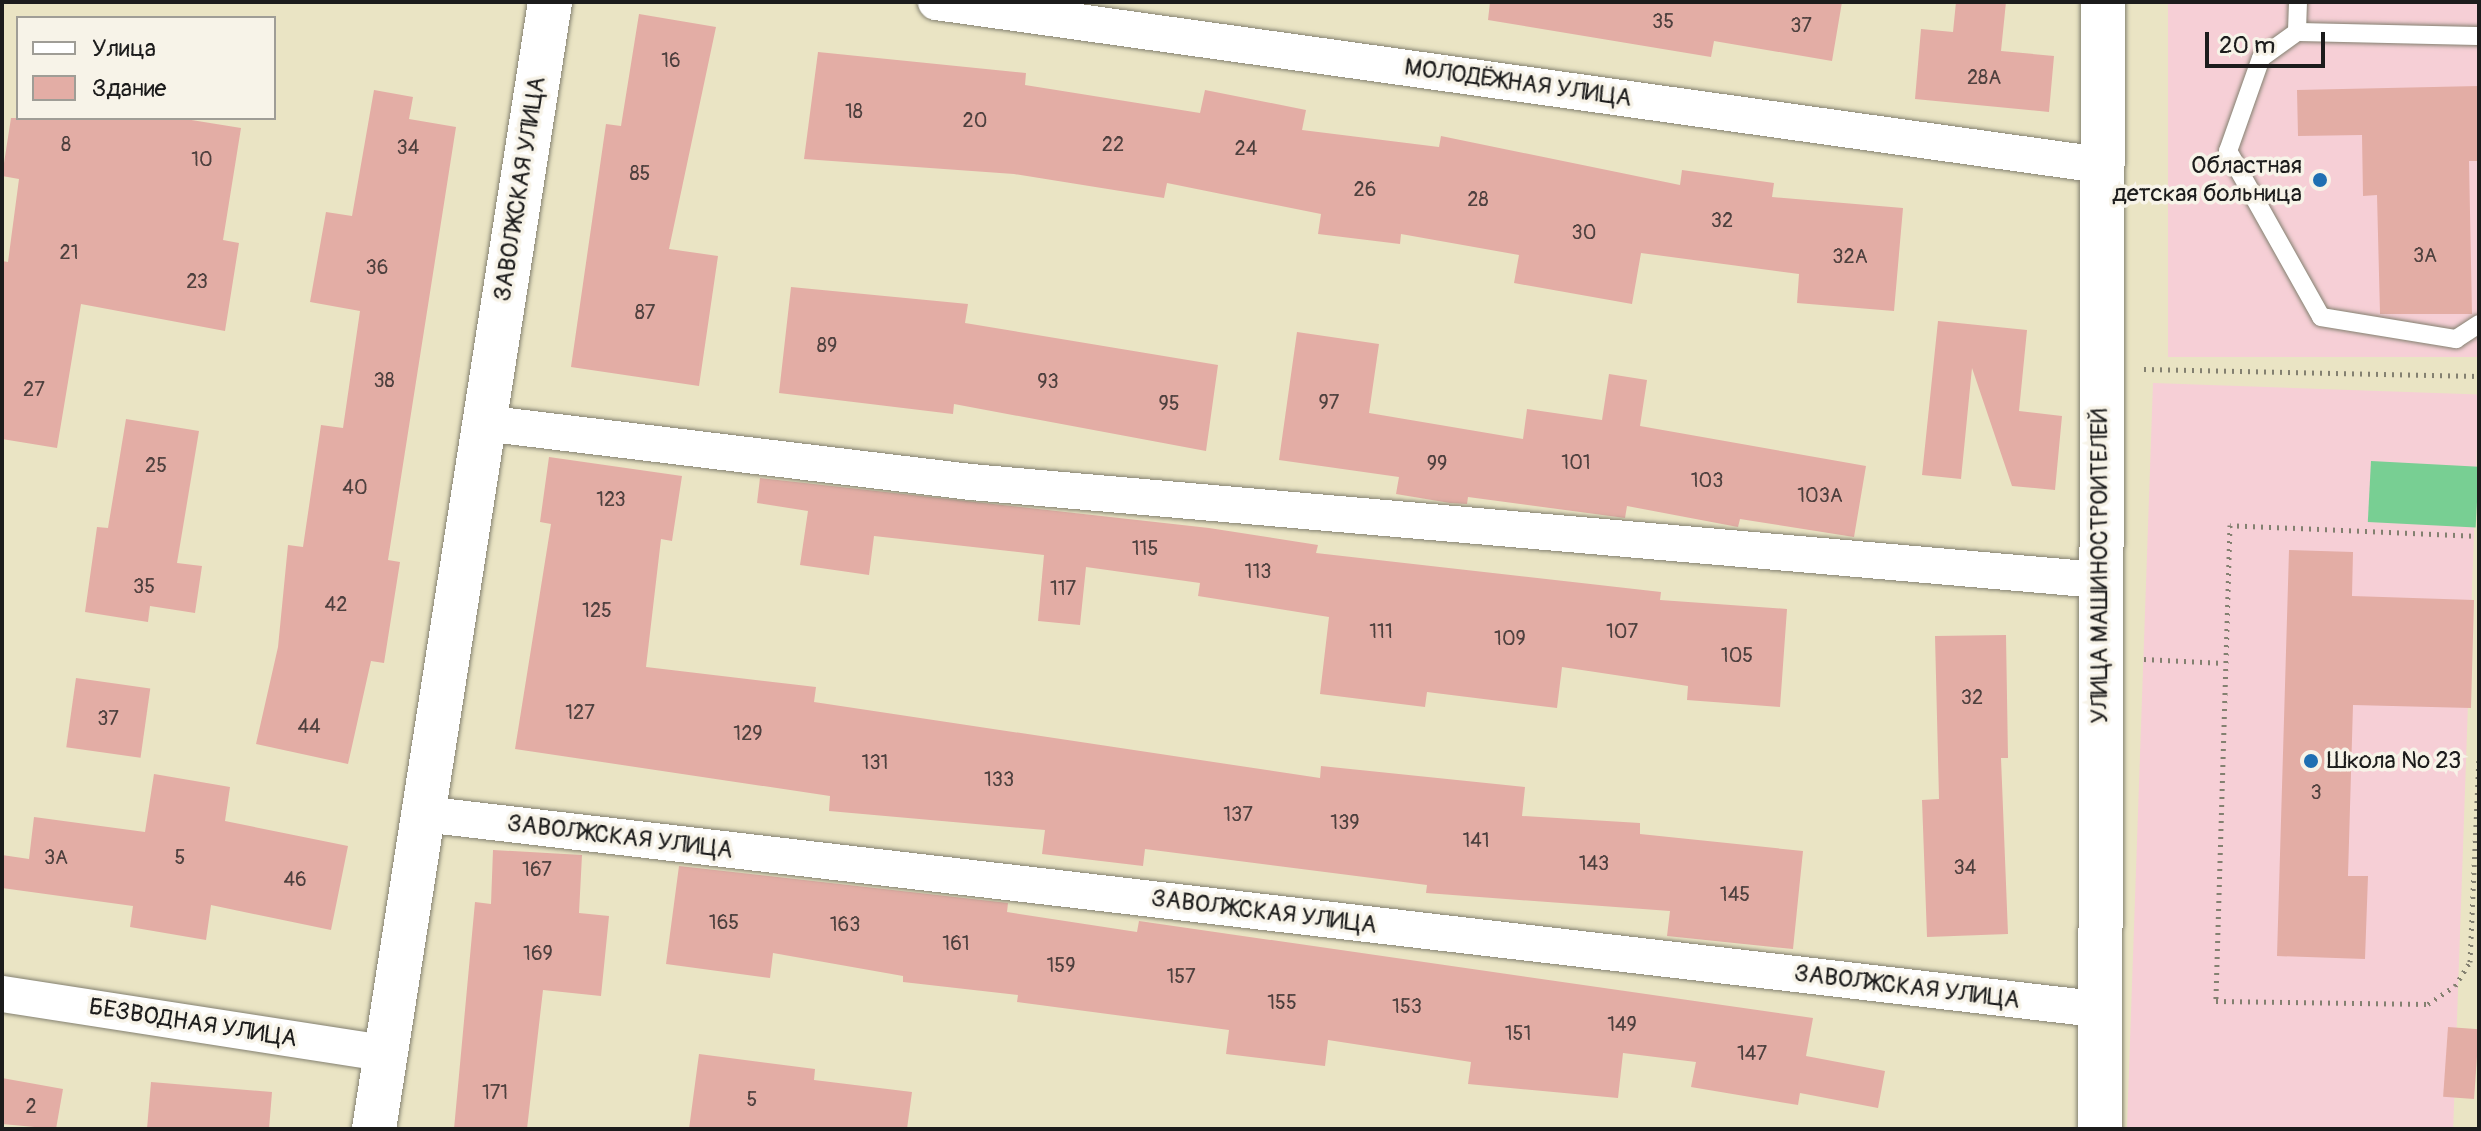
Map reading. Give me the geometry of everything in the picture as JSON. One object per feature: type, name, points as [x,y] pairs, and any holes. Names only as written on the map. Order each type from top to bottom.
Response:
[{"type":"main road","name":"ЗАВОЛЖСКАЯ УЛИЦА","points":[[374,1129],[550,2]]},
{"type":"main road","name":"УЛИЦА МАШИНОСТРОИТЕЛЕЙ","points":[[2100,1129],[2104,1010],[2098,580],[2103,2]]},
{"type":"street","name":"МОЛОДЁЖНАЯ УЛИЦА","points":[[936,2],[2100,165]]},
{"type":"street","points":[[483,423],[971,482],[2098,580]]},
{"type":"street","name":"ЗАВОЛЖСКАЯ УЛИЦА","points":[[423,814],[2104,1010]]},
{"type":"street","name":"БЕЗВОДНАЯ УЛИЦА","points":[[2,994],[385,1053]]},
{"type":"lane","points":[[2297,32],[2298,2]]},
{"type":"lane","points":[[2479,36],[2297,32],[2261,58],[2228,151],[2321,317],[2456,339],[2479,324]]},
{"type":"path","points":[[2143,369],[2479,376]]},
{"type":"path","points":[[2479,536],[2230,525],[2216,1001],[2428,1004],[2455,986],[2470,962],[2479,755]]},
{"type":"path","points":[[2135,658],[2224,663]]},
{"type":"shaded area","name":"Областная детская больница","points":[[2168,2],[2479,2],[2479,357],[2168,357]]},
{"type":"shaded area","name":"Школа № 23","points":[[2153,383],[2479,394],[2453,1129],[2127,1129]]},
{"type":"green space","points":[[2371,461],[2479,467],[2476,528],[2368,522]]},
{"type":"building","points":[[1490,2],[1842,2],[1832,61],[1714,41],[1711,57],[1488,20]]},
{"type":"building","points":[[1956,2],[2006,2],[2001,51],[2054,56],[2049,112],[1915,99],[1921,29],[1953,32]]},
{"type":"building","points":[[639,14],[716,27],[669,249],[718,256],[699,386],[571,367],[606,124],[621,126]]},
{"type":"building","points":[[818,52],[1026,73],[1025,85],[1200,113],[1205,90],[1306,110],[1302,130],[1439,147],[1441,136],[1680,185],[1682,170],[1774,183],[1772,197],[1903,208],[1894,311],[1797,303],[1799,274],[1641,253],[1632,304],[1514,283],[1519,255],[1401,234],[1400,244],[1318,234],[1321,214],[1167,183],[1164,198],[1014,174],[804,159]]},
{"type":"building","points":[[2479,86],[2479,161],[2469,161],[2472,314],[2380,314],[2377,195],[2363,196],[2362,135],[2298,136],[2297,90]]},
{"type":"building","points":[[374,90],[413,97],[409,119],[456,127],[388,560],[400,562],[384,663],[371,661],[348,764],[256,744],[278,647],[288,545],[303,547],[321,425],[343,428],[360,311],[310,302],[326,212],[352,216]]},
{"type":"building","points":[[11,118],[191,120],[241,128],[223,240],[239,243],[225,331],[81,304],[57,448],[2,439],[2,261],[8,262],[19,179],[2,176]]},
{"type":"building","points":[[791,287],[968,304],[965,323],[1218,365],[1206,451],[954,404],[953,414],[779,393]]},
{"type":"building","points":[[1938,321],[2027,330],[2019,411],[2062,416],[2055,490],[2012,486],[1972,368],[1961,479],[1922,475]]},
{"type":"building","points":[[1297,332],[1379,344],[1369,413],[1523,439],[1527,409],[1602,420],[1609,374],[1647,380],[1640,426],[1866,466],[1854,537],[1740,519],[1738,527],[1627,506],[1625,518],[1468,497],[1467,504],[1450,503],[1396,494],[1399,477],[1279,460]]},
{"type":"building","points":[[126,419],[199,431],[177,563],[202,566],[195,613],[150,606],[148,622],[85,612],[97,527],[108,528]]},
{"type":"building","points":[[549,457],[682,476],[672,541],[661,539],[646,667],[816,687],[814,702],[1320,778],[1321,766],[1525,787],[1522,816],[1640,823],[1640,834],[1803,851],[1793,949],[1667,936],[1670,911],[1426,893],[1427,885],[1145,849],[1143,866],[1042,854],[1045,830],[829,811],[830,796],[515,749],[551,524],[540,522]]},
{"type":"building","points":[[760,478],[1209,528],[1318,545],[1316,553],[1661,592],[1660,600],[1787,609],[1780,707],[1687,700],[1688,686],[1562,667],[1557,708],[1427,692],[1425,707],[1320,694],[1329,617],[1198,596],[1200,583],[1086,567],[1080,625],[1038,621],[1044,555],[874,536],[869,575],[800,565],[808,511],[757,503]]},
{"type":"building","points":[[2289,550],[2353,552],[2352,596],[2474,600],[2471,708],[2353,705],[2348,876],[2368,876],[2365,959],[2277,956]]},
{"type":"building","points":[[2006,635],[2008,758],[2001,758],[2008,934],[1927,937],[1922,800],[1939,799],[1935,636]]},
{"type":"building","points":[[76,678],[150,688],[141,758],[66,747]]},
{"type":"building","points":[[154,774],[230,787],[225,821],[348,846],[331,930],[211,905],[206,940],[130,927],[133,906],[2,888],[2,855],[29,859],[34,817],[145,832]]},
{"type":"building","points":[[493,850],[582,855],[579,913],[609,916],[601,996],[543,990],[527,1129],[454,1129],[475,902],[491,904]]},
{"type":"building","points":[[679,866],[1008,903],[1007,912],[1137,932],[1139,921],[1813,1018],[1806,1056],[1885,1071],[1878,1108],[1800,1093],[1798,1105],[1691,1087],[1696,1062],[1623,1053],[1618,1098],[1468,1084],[1471,1062],[1328,1040],[1325,1066],[1226,1054],[1229,1030],[1017,1002],[1018,995],[903,982],[903,976],[773,953],[770,978],[666,964]]},
{"type":"building","points":[[2448,1027],[2479,1029],[2474,1099],[2443,1097]]},
{"type":"building","points":[[699,1054],[815,1069],[814,1080],[912,1092],[907,1129],[689,1129]]},
{"type":"building","points":[[2,1078],[63,1089],[56,1129],[2,1124]]},
{"type":"building","points":[[151,1082],[272,1092],[269,1129],[147,1129]]},
{"type":"place","name":"Областная детская больница","points":[[2320,180]]},
{"type":"place","name":"Школа № 23","points":[[2311,761]]}]
